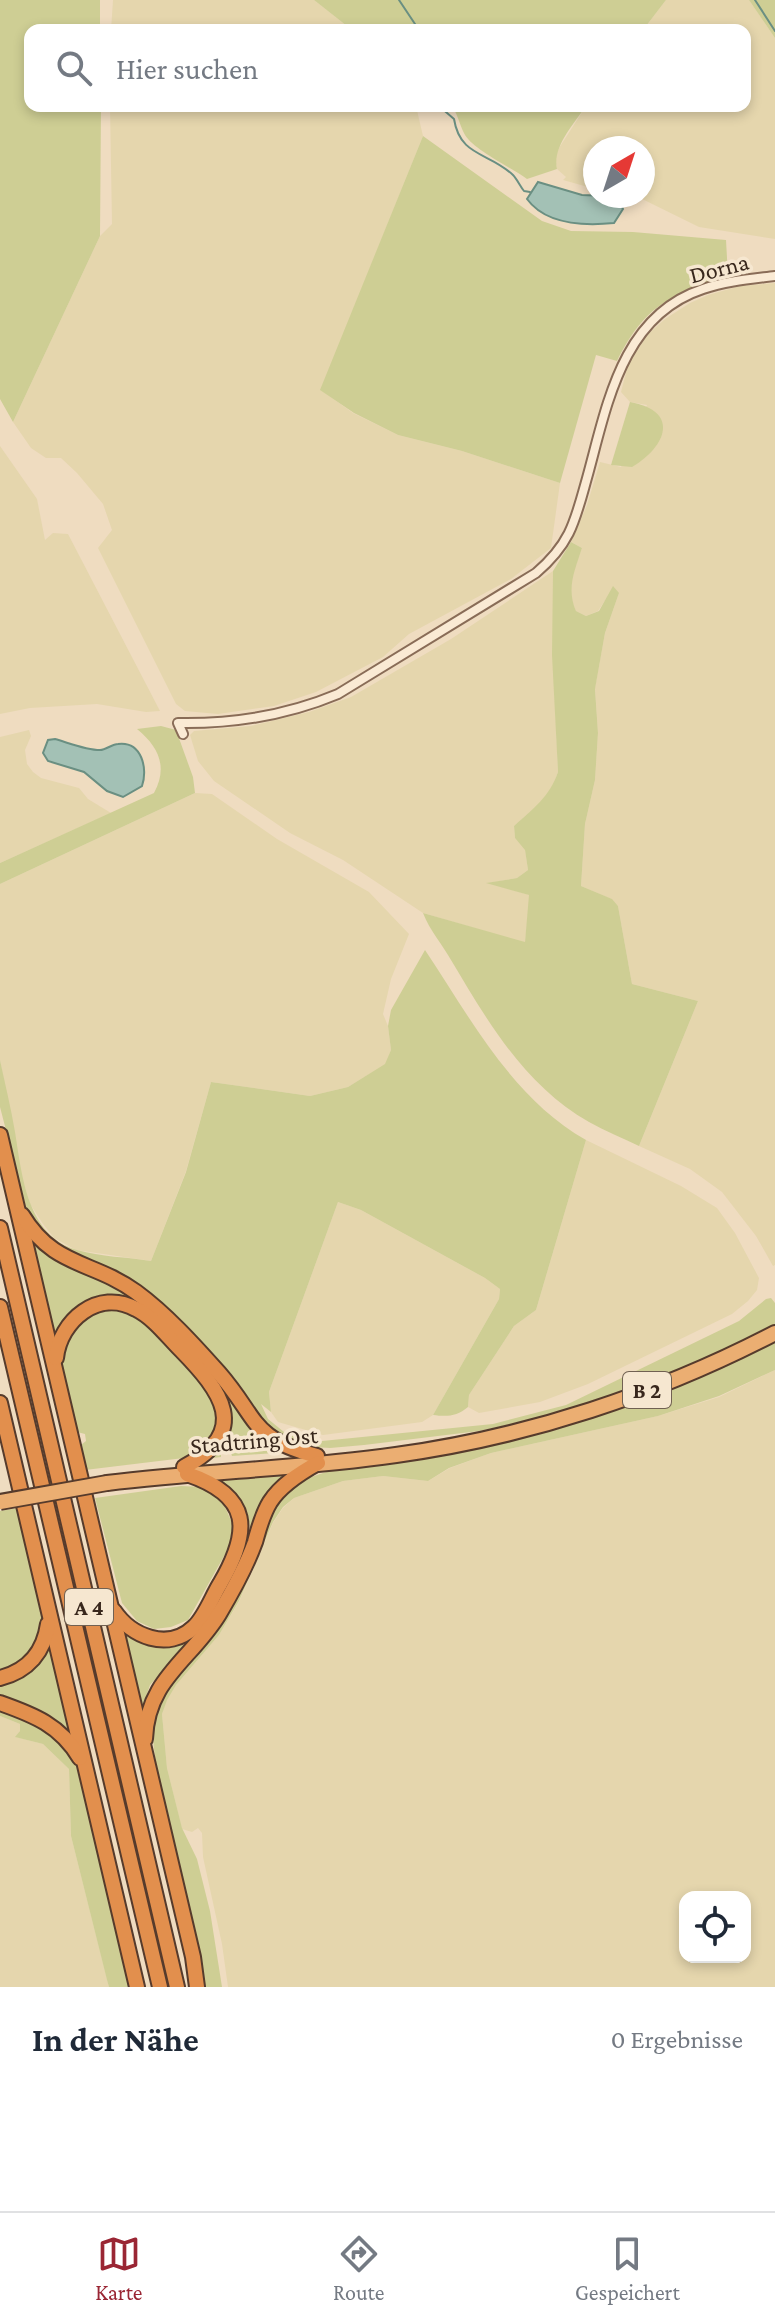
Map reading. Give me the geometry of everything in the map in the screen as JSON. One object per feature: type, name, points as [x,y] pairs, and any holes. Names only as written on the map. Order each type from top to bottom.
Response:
[{"type":"highway","points":[[0,1135],[193,1957],[197,1987]]},
{"type":"highway","points":[[16,1204],[28,1225],[47,1246],[73,1263],[118,1280],[156,1308],[220,1375],[261,1431],[292,1450],[318,1460]]},
{"type":"highway","name":"A 4","points":[[0,1228],[177,1987]]},
{"type":"highway","points":[[55,1370],[61,1334],[75,1316],[87,1308],[122,1304],[134,1307],[151,1319],[205,1375],[223,1403],[224,1420],[217,1441],[186,1471],[208,1481],[228,1496],[236,1509],[241,1537],[233,1562],[195,1626],[169,1639],[142,1636],[120,1620],[109,1604]]},
{"type":"highway","name":"A 4","points":[[0,1307],[160,1987]]},
{"type":"highway","name":"Stadtring Ost","points":[[318,1460],[512,1431],[569,1416],[650,1389],[775,1333]]},
{"type":"highway","points":[[0,1403],[137,1987]]},
{"type":"highway","points":[[145,1755],[145,1728],[153,1697],[161,1682],[200,1641],[219,1614],[245,1564],[260,1519],[271,1499],[318,1460]]},
{"type":"highway","name":"B 2","points":[[186,1471],[318,1460]]},
{"type":"highway","name":"Stadtring Ost","points":[[0,1495],[186,1471]]},
{"type":"highway","name":"B 2","points":[[0,1502],[106,1480]]},
{"type":"highway","points":[[0,1678],[13,1674],[35,1658],[47,1634],[50,1615]]},
{"type":"highway","points":[[0,1703],[39,1717],[51,1725],[86,1768]]},
{"type":"street","name":"Dorna","points":[[183,734],[178,723],[253,718],[307,706],[338,694],[536,573],[558,554],[571,530],[613,385],[627,354],[646,327],[674,302],[694,292],[719,284],[775,276]]},
{"type":"shaded area","points":[[113,0],[314,0],[344,24],[111,24]]},
{"type":"shaded area","points":[[666,0],[749,0],[775,38],[775,239],[699,227],[655,205],[655,136],[583,136],[583,186],[563,180],[566,177],[557,169],[555,159],[582,112],[751,112],[751,24],[648,24]]},
{"type":"shaded area","points":[[110,112],[417,112],[423,136],[321,390],[353,413],[398,435],[462,451],[560,483],[551,548],[511,579],[409,634],[383,657],[316,692],[274,706],[218,714],[185,711],[176,704],[98,548],[112,530],[103,504],[61,458],[46,458],[31,448],[13,422],[100,236],[112,224]]},
{"type":"shaded area","points":[[538,182],[583,195],[583,208],[623,209],[614,223],[578,224],[544,214],[527,199]]},
{"type":"shaded area","points":[[775,283],[773,1266],[756,1236],[722,1192],[690,1169],[639,1146],[698,1001],[632,984],[618,906],[611,899],[581,886],[585,824],[595,780],[598,733],[595,688],[605,633],[619,593],[606,599],[598,611],[586,616],[576,611],[570,598],[572,576],[582,548],[571,542],[587,505],[600,462],[621,467],[647,405],[630,402],[621,392],[628,365],[647,335],[665,319],[708,295],[740,286]]},
{"type":"shaded area","points":[[0,446],[37,499],[45,540],[53,533],[68,534],[160,711],[146,712],[97,704],[30,708],[0,714]]},
{"type":"shaded area","points":[[553,571],[558,772],[553,786],[540,803],[514,826],[515,838],[525,849],[528,870],[517,878],[488,883],[530,895],[525,943],[423,913],[343,860],[290,833],[214,781],[198,761],[190,735],[194,731],[251,726],[309,712],[351,697],[451,639]]},
{"type":"shaded area","points":[[29,730],[31,736],[25,750],[27,764],[33,772],[41,778],[79,788],[88,799],[111,813],[0,863],[0,737]]},
{"type":"shaded area","points":[[55,739],[95,750],[118,744],[133,747],[143,764],[142,786],[123,797],[107,791],[84,772],[48,761],[43,753],[48,740]]},
{"type":"shaded area","points":[[195,793],[212,794],[277,839],[369,892],[409,934],[391,979],[383,1014],[391,1050],[386,1064],[348,1087],[310,1096],[211,1082],[186,1171],[151,1261],[76,1250],[54,1238],[43,1224],[30,1204],[21,1174],[0,1060],[0,884]]},
{"type":"shaded area","points":[[586,1140],[681,1186],[717,1208],[735,1233],[759,1278],[757,1290],[732,1314],[588,1384],[540,1402],[479,1413],[468,1407],[469,1395],[514,1326],[536,1310]]},
{"type":"shaded area","points":[[338,1202],[361,1210],[500,1289],[499,1299],[433,1415],[422,1422],[323,1435],[278,1422],[271,1412],[269,1392]]},
{"type":"shaded area","points":[[775,1370],[775,1987],[228,1987],[203,1857],[202,1833],[198,1828],[192,1832],[182,1829],[167,1768],[162,1714],[166,1700],[176,1685],[219,1635],[239,1602],[273,1523],[283,1508],[294,1498],[343,1481],[383,1476],[428,1481],[450,1468],[491,1453],[658,1416],[719,1397]]},
{"type":"shaded area","points":[[0,1716],[20,1724],[16,1737],[43,1744],[69,1769],[71,1836],[109,1987],[0,1987]]},
{"type":"green space","points":[[0,0],[100,0],[100,24],[24,24],[24,112],[101,112],[100,236],[13,422],[0,399]]},
{"type":"green space","points":[[314,0],[666,0],[648,24],[344,24]]},
{"type":"green space","points":[[749,0],[775,0],[775,38]]},
{"type":"green space","points":[[582,112],[561,144],[557,169],[527,179],[470,141],[456,113]]},
{"type":"green space","points":[[423,136],[542,221],[571,231],[633,232],[726,240],[728,276],[690,289],[661,305],[638,327],[617,361],[596,355],[560,483],[462,451],[398,435],[354,413],[320,390]]},
{"type":"green space","points":[[630,402],[656,413],[662,421],[660,440],[644,459],[632,467],[611,465]]},
{"type":"green space","points":[[571,542],[582,548],[572,587],[576,611],[586,616],[599,611],[613,586],[619,593],[605,633],[595,689],[598,733],[595,780],[585,824],[581,886],[612,899],[618,906],[632,984],[698,1001],[639,1146],[566,1107],[527,1071],[494,1029],[423,913],[525,942],[529,895],[486,883],[517,878],[528,870],[525,850],[515,838],[514,826],[546,795],[558,772],[552,655],[553,571]]},
{"type":"green space","points":[[161,726],[176,730],[193,777],[195,793],[0,884],[0,863],[154,793],[160,775],[159,758],[151,743],[137,729]]},
{"type":"green space","points":[[425,950],[515,1080],[560,1123],[586,1140],[536,1310],[514,1326],[469,1395],[468,1407],[452,1415],[433,1415],[499,1299],[500,1289],[361,1210],[338,1202],[269,1392],[271,1412],[261,1404],[268,1419],[284,1432],[322,1441],[493,1424],[566,1405],[739,1321],[766,1299],[771,1298],[775,1303],[775,1328],[706,1361],[556,1414],[479,1431],[330,1448],[297,1446],[262,1425],[165,1311],[56,1248],[28,1215],[0,1107],[0,1060],[25,1185],[37,1218],[47,1232],[60,1243],[77,1250],[151,1261],[186,1172],[211,1082],[310,1096],[348,1087],[385,1064],[391,1050],[388,1026],[391,1010]]},
{"type":"green space","points":[[30,1235],[138,1297],[288,1452],[232,1456],[231,1453],[205,1459],[228,1412],[157,1320],[114,1298],[52,1338],[43,1301],[47,1299],[45,1289],[41,1289]]},
{"type":"green space","points":[[112,1307],[146,1320],[208,1386],[219,1417],[210,1444],[192,1457],[85,1470],[81,1445],[86,1441],[85,1434],[77,1432],[61,1361],[62,1347],[79,1319]]},
{"type":"green space","points":[[775,1342],[775,1370],[719,1396],[658,1416],[491,1453],[449,1468],[428,1481],[383,1476],[343,1481],[294,1498],[283,1507],[273,1522],[239,1601],[219,1635],[176,1685],[162,1714],[167,1768],[182,1828],[197,1859],[210,1911],[222,1987],[202,1987],[157,1769],[153,1728],[163,1697],[279,1497],[314,1476],[333,1470],[435,1457],[628,1405]]},
{"type":"green space","points":[[297,1472],[257,1517],[250,1533],[245,1510],[220,1480]]},
{"type":"green space","points":[[181,1486],[203,1487],[223,1502],[232,1523],[232,1542],[188,1620],[171,1627],[154,1629],[137,1621],[122,1603],[95,1498]]},
{"type":"green space","points":[[18,1508],[44,1620],[38,1649],[0,1675],[0,1511]]},
{"type":"green space","points":[[125,1634],[157,1645],[190,1640],[150,1685],[143,1706]]},
{"type":"green space","points":[[51,1639],[75,1743],[0,1697],[0,1682]]},
{"type":"green space","points":[[0,1708],[23,1716],[54,1735],[76,1764],[133,1987],[109,1987],[71,1836],[69,1769],[43,1744],[15,1737],[20,1731],[20,1724],[0,1716]]},
{"type":"waterway","points":[[399,0],[415,24]]},
{"type":"waterway","points":[[755,0],[775,31]]},
{"type":"waterway","points":[[446,112],[454,119],[462,141],[504,168],[524,191],[530,192]]}]
